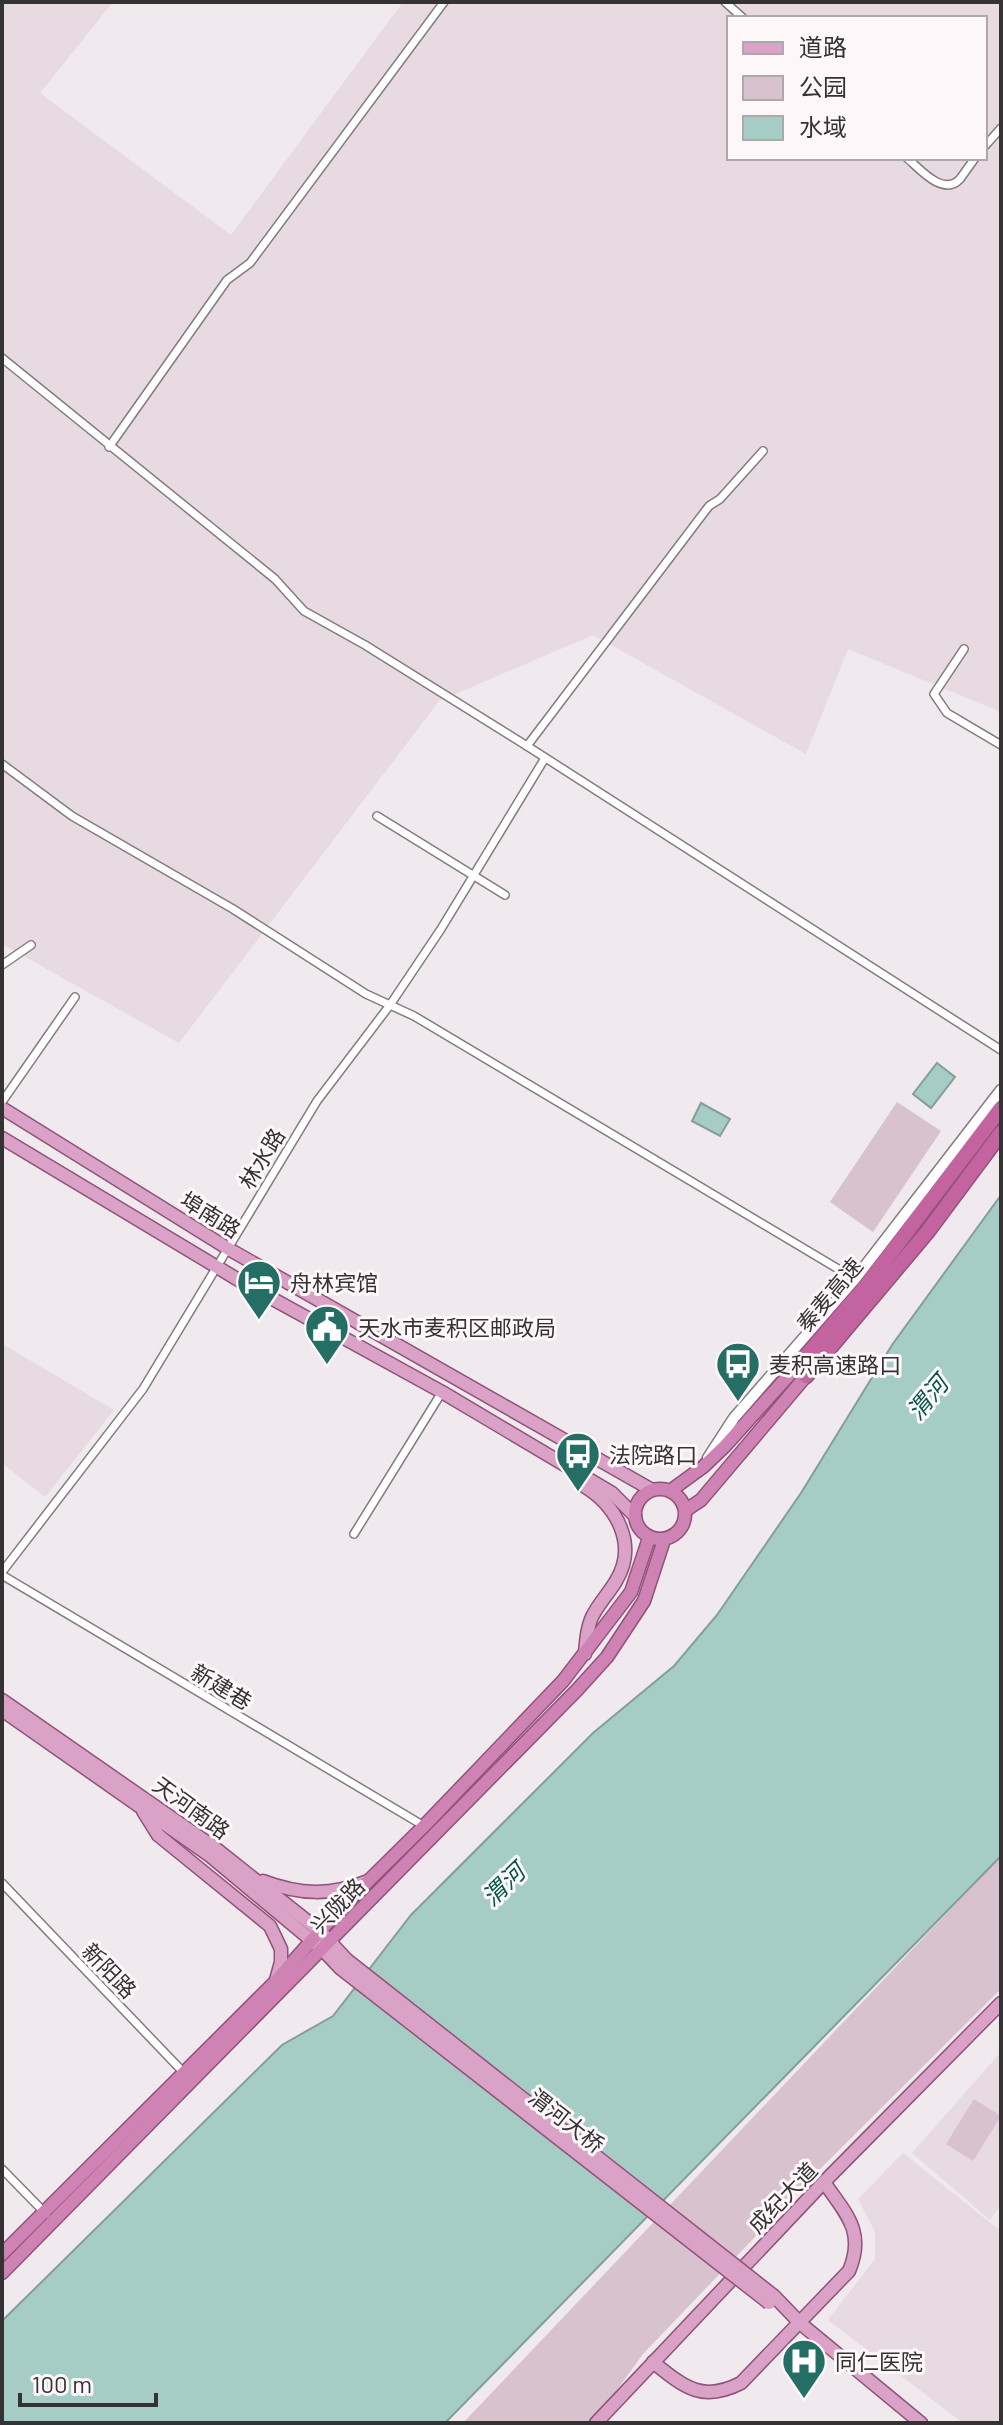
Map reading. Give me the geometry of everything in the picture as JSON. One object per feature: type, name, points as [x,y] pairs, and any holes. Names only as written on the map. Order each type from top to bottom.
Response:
[{"type":"highway","name":"秦麦高速","points":[[686,1510],[701,1500],[803,1370],[1001,1108]]},
{"type":"highway","name":"秦麦高速","points":[[670,1491],[703,1467],[803,1370],[928,1231],[1001,1133]]},
{"type":"highway","points":[[652,1490],[670,1491],[683,1501],[686,1510],[686,1518],[679,1532],[664,1540],[649,1538],[639,1529],[635,1516],[639,1500],[652,1490]]},
{"type":"highway","name":"兴陇路","points":[[2,2254],[43,2211],[188,2078],[275,1982],[321,1941],[336,1913],[563,1681],[631,1592],[649,1538]]},
{"type":"highway","name":"兴陇路","points":[[2,2273],[321,1941],[607,1657],[644,1601],[664,1540]]},
{"type":"main road","points":[[703,1467],[734,1418],[855,1279],[1001,1090]]},
{"type":"main road","name":"埠南路","points":[[2,1105],[227,1248],[652,1490]]},
{"type":"main road","name":"埠南路","points":[[2,1138],[216,1267],[442,1392],[597,1484],[612,1493],[635,1516]]},
{"type":"main road","points":[[538,1449],[559,1470],[605,1502],[618,1522],[626,1546],[624,1563],[617,1579],[588,1627],[584,1656]]},
{"type":"main road","points":[[597,1484],[606,1477],[606,1465]]},
{"type":"main road","name":"天河南路","points":[[2,1700],[145,1798],[251,1877],[344,1964]]},
{"type":"main road","name":"天河南路","points":[[2,1710],[140,1805],[321,1941]]},
{"type":"main road","points":[[140,1805],[158,1835],[270,1926],[279,1942],[281,1956],[275,1982]]},
{"type":"main road","points":[[251,1877],[283,1889],[307,1893],[339,1891],[368,1881]]},
{"type":"main road","name":"渭河大桥","points":[[344,1964],[772,2299],[921,2423]]},
{"type":"main road","name":"成纪大道","points":[[596,2423],[824,2182],[1001,2003]]},
{"type":"main road","points":[[653,2362],[683,2386],[697,2392],[727,2390],[741,2383],[800,2323],[849,2271],[856,2255],[857,2239],[852,2223],[824,2182]]},
{"type":"street","points":[[109,447],[227,280],[250,263],[444,2]]},
{"type":"street","points":[[725,2],[741,16]]},
{"type":"street","points":[[987,144],[1001,128]]},
{"type":"street","points":[[909,160],[934,181],[945,185],[957,181],[973,160]]},
{"type":"street","points":[[2,358],[275,579],[304,611],[365,645],[527,746],[1001,1050]]},
{"type":"street","points":[[527,746],[709,506],[720,499],[763,451]]},
{"type":"street","points":[[964,649],[934,694],[947,713],[1001,745]]},
{"type":"street","name":"林水路","points":[[2,1574],[143,1389],[317,1101],[390,1005],[545,758]]},
{"type":"street","points":[[2,764],[72,816],[233,909],[366,994],[427,1024],[855,1279]]},
{"type":"street","points":[[377,816],[505,895]]},
{"type":"street","points":[[2,965],[31,945]]},
{"type":"street","points":[[2,1105],[75,997]]},
{"type":"street","points":[[354,1534],[442,1392]]},
{"type":"street","name":"新建巷","points":[[2,1574],[424,1826]]},
{"type":"street","name":"新阳路","points":[[3,1887],[188,2078]]},
{"type":"street","points":[[2,2169],[53,2221]]},
{"type":"shaded area","points":[[2,2],[113,2],[40,93],[231,235],[403,2],[1001,2],[1001,712],[848,649],[806,754],[593,635],[439,701],[179,1043],[2,944]]},
{"type":"shaded area","points":[[4,1345],[114,1410],[45,1497],[2,1463]]},
{"type":"shaded area","points":[[1001,2052],[1001,2204],[990,2220],[912,2153]]},
{"type":"shaded area","points":[[903,2153],[998,2229],[1001,2225],[1001,2423],[963,2423],[828,2320],[875,2259],[875,2232],[858,2199]]},
{"type":"green space","points":[[897,1102],[941,1131],[873,1232],[830,1202]]},
{"type":"green space","points":[[1001,1856],[1001,1989],[817,2172],[643,2354],[593,2423],[463,2423]]},
{"type":"green space","points":[[974,2099],[1001,2116],[973,2161],[946,2144]]},
{"type":"water","points":[[937,1063],[955,1077],[931,1108],[913,1094]]},
{"type":"water","points":[[701,1103],[730,1119],[720,1136],[692,1121]]},
{"type":"water","name":"渭河","points":[[1001,1195],[1001,1856],[445,2423],[2,2423],[2,2321],[282,2045],[333,2016],[411,1915],[593,1733],[674,1666],[717,1615],[801,1493],[892,1345]]},
{"type":"place","name":"舟林宾馆","points":[[259,1321]]},
{"type":"place","name":"天水市麦积区邮政局","points":[[327,1366]]},
{"type":"place","name":"麦积高速路口","points":[[738,1403]]},
{"type":"place","name":"法院路口","points":[[578,1493]]},
{"type":"place","name":"同仁医院","points":[[804,2400]]}]
